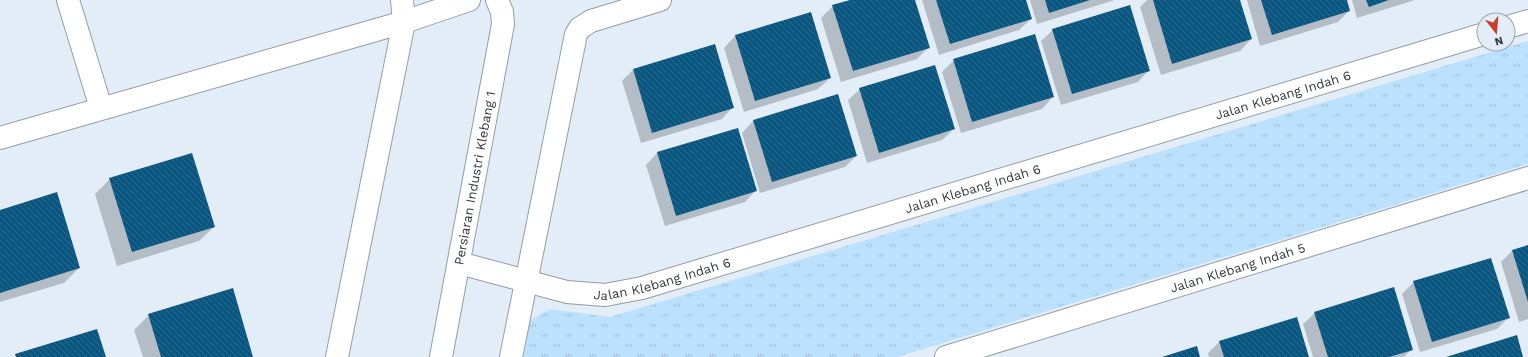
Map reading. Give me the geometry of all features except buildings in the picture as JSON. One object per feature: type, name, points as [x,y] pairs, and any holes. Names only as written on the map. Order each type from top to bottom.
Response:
[{"type":"street","points":[[68,0],[101,108]]},
{"type":"street","points":[[337,357],[404,22],[402,0]]},
{"type":"street","points":[[0,138],[404,22],[470,0]]},
{"type":"street","name":"Persiaran Industri Klebang 1","points":[[441,357],[504,24],[502,12],[497,0]]},
{"type":"street","points":[[511,357],[525,281],[576,34],[585,24],[660,0]]},
{"type":"street","points":[[1516,25],[1528,21]]},
{"type":"street","name":"Jalan Klebang Indah 6","points":[[459,263],[567,292],[605,295],[642,288],[1476,36]]},
{"type":"street","name":"Jalan Klebang Indah 5","points":[[946,357],[1528,178]]},
{"type":"green space","points":[[1528,41],[1528,164],[897,357],[524,357],[530,320],[550,309],[610,317],[1491,52],[1516,52],[1516,45]]}]
